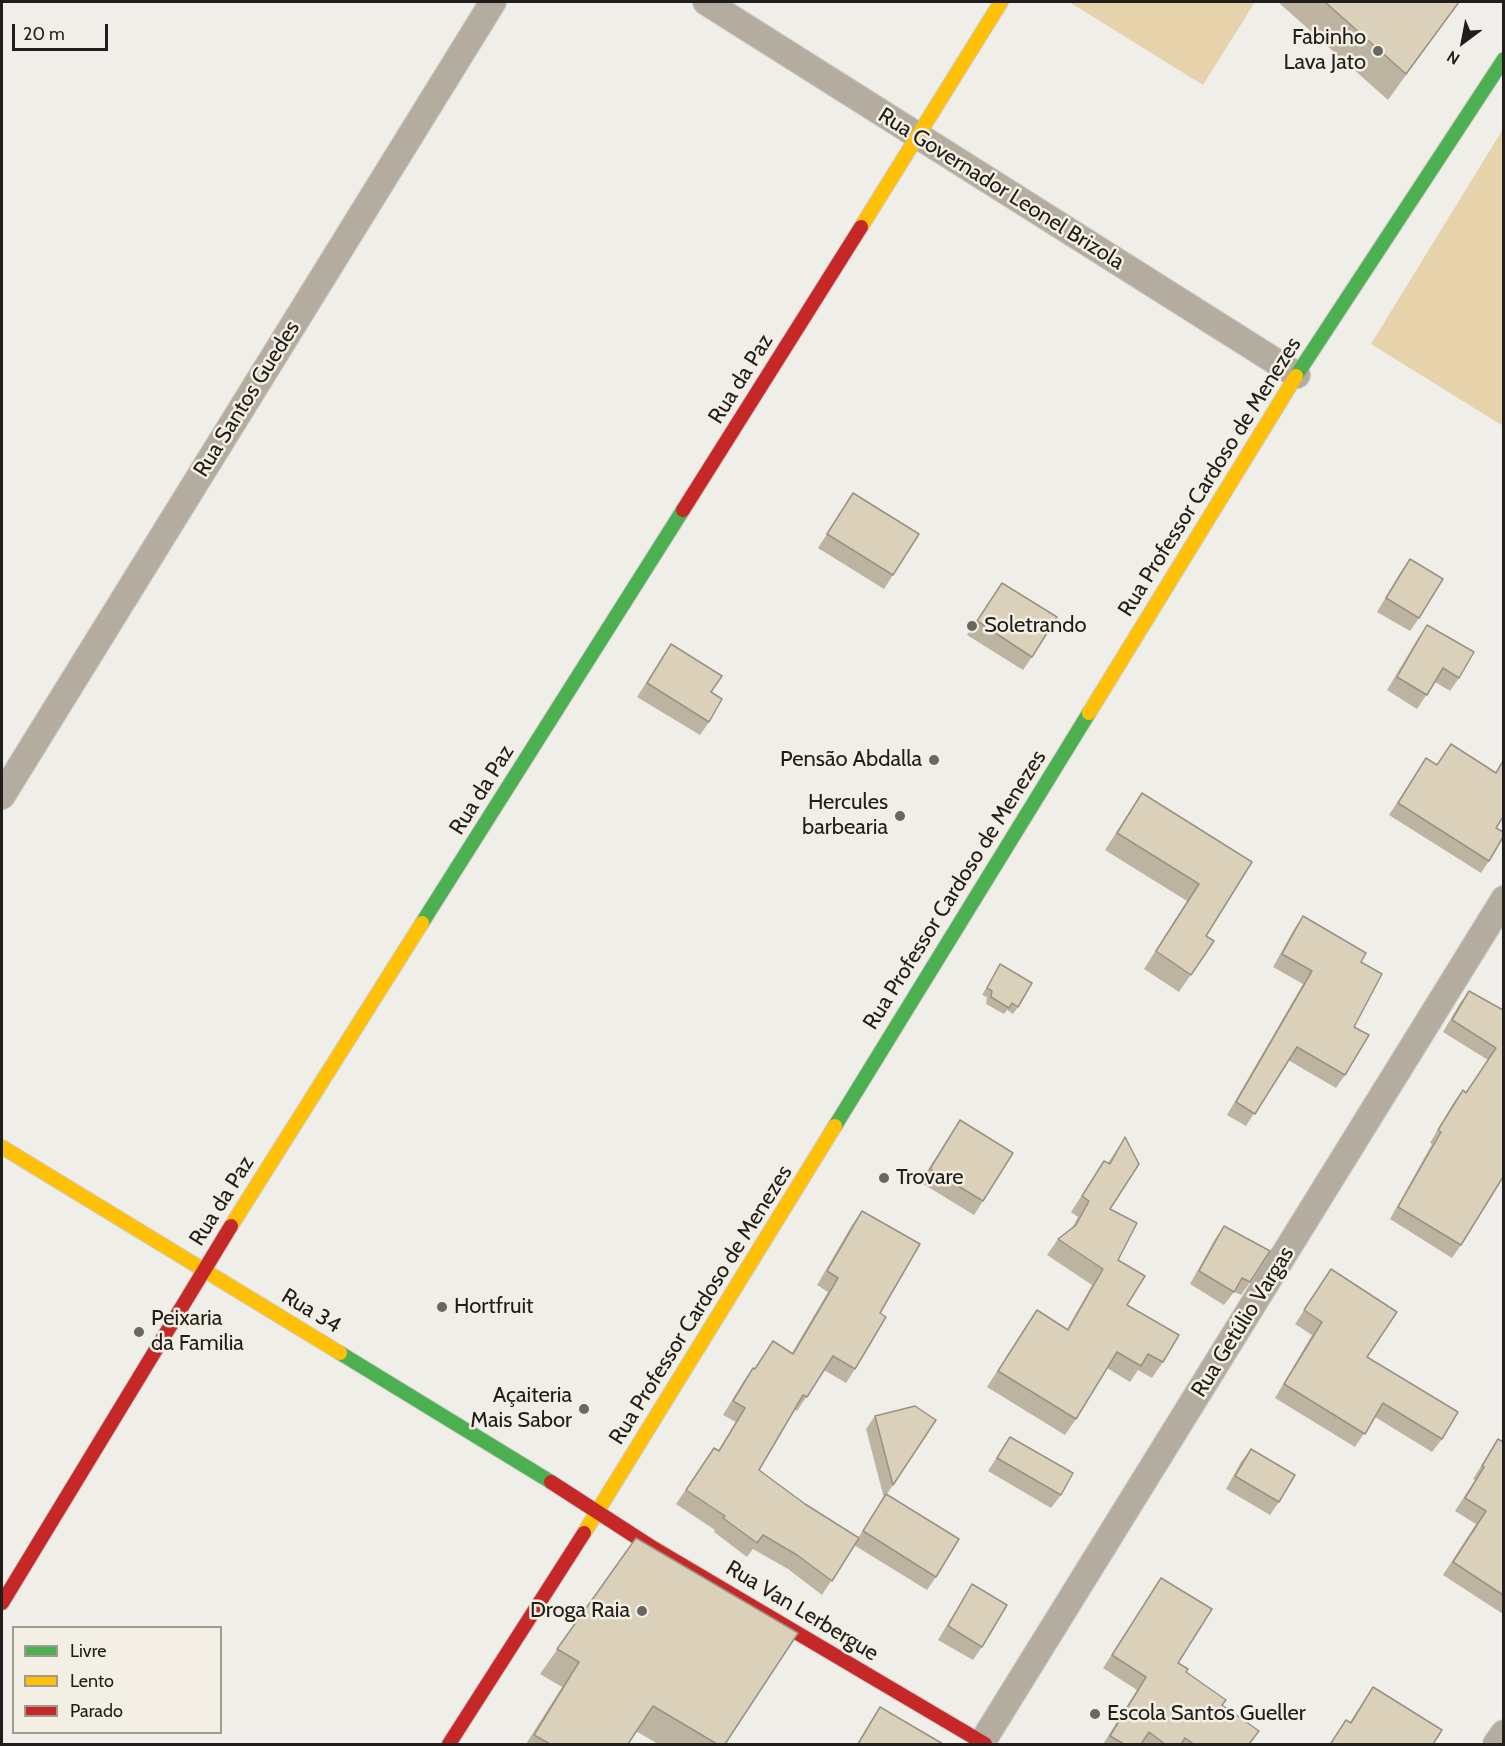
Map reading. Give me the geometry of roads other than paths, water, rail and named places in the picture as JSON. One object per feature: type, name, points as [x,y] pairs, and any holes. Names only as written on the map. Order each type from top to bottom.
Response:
[{"type":"street","name":"Rua Santos Guedes","points":[[2,796],[493,2]]},
{"type":"street","name":"Rua Governador Leonel Brizola","points":[[706,2],[1297,375]]},
{"type":"street","name":"Rua da Paz","points":[[2,1603],[204,1269],[1001,2]]},
{"type":"street","name":"Rua Professor Cardoso de Menezes","points":[[448,1744],[598,1512],[1297,375],[1503,56]]},
{"type":"street","name":"Rua Getúlio Vargas","points":[[983,1744],[1503,899]]},
{"type":"street","name":"Rua 34","points":[[2,1147],[598,1512]]},
{"type":"street","name":"Rua Van Lerbergue","points":[[598,1512],[983,1744]]},
{"type":"street","points":[[1496,1744],[1503,1733]]},
{"type":"place","name":"Fabinho Lava Jato","points":[[1378,51]]},
{"type":"place","name":"Soletrando","points":[[972,626]]},
{"type":"place","name":"Pensão Abdalla","points":[[934,760]]},
{"type":"place","name":"Hercules barbearia","points":[[900,816]]},
{"type":"place","name":"Trovare","points":[[884,1178]]},
{"type":"place","name":"Hortfruit","points":[[442,1307]]},
{"type":"place","name":"Peixaria da Familia","points":[[139,1332]]},
{"type":"place","name":"Açaiteria Mais Sabor","points":[[584,1409]]},
{"type":"place","name":"Droga Raia","points":[[642,1611]]},
{"type":"place","name":"Escola Santos Gueller","points":[[1095,1714]]}]
